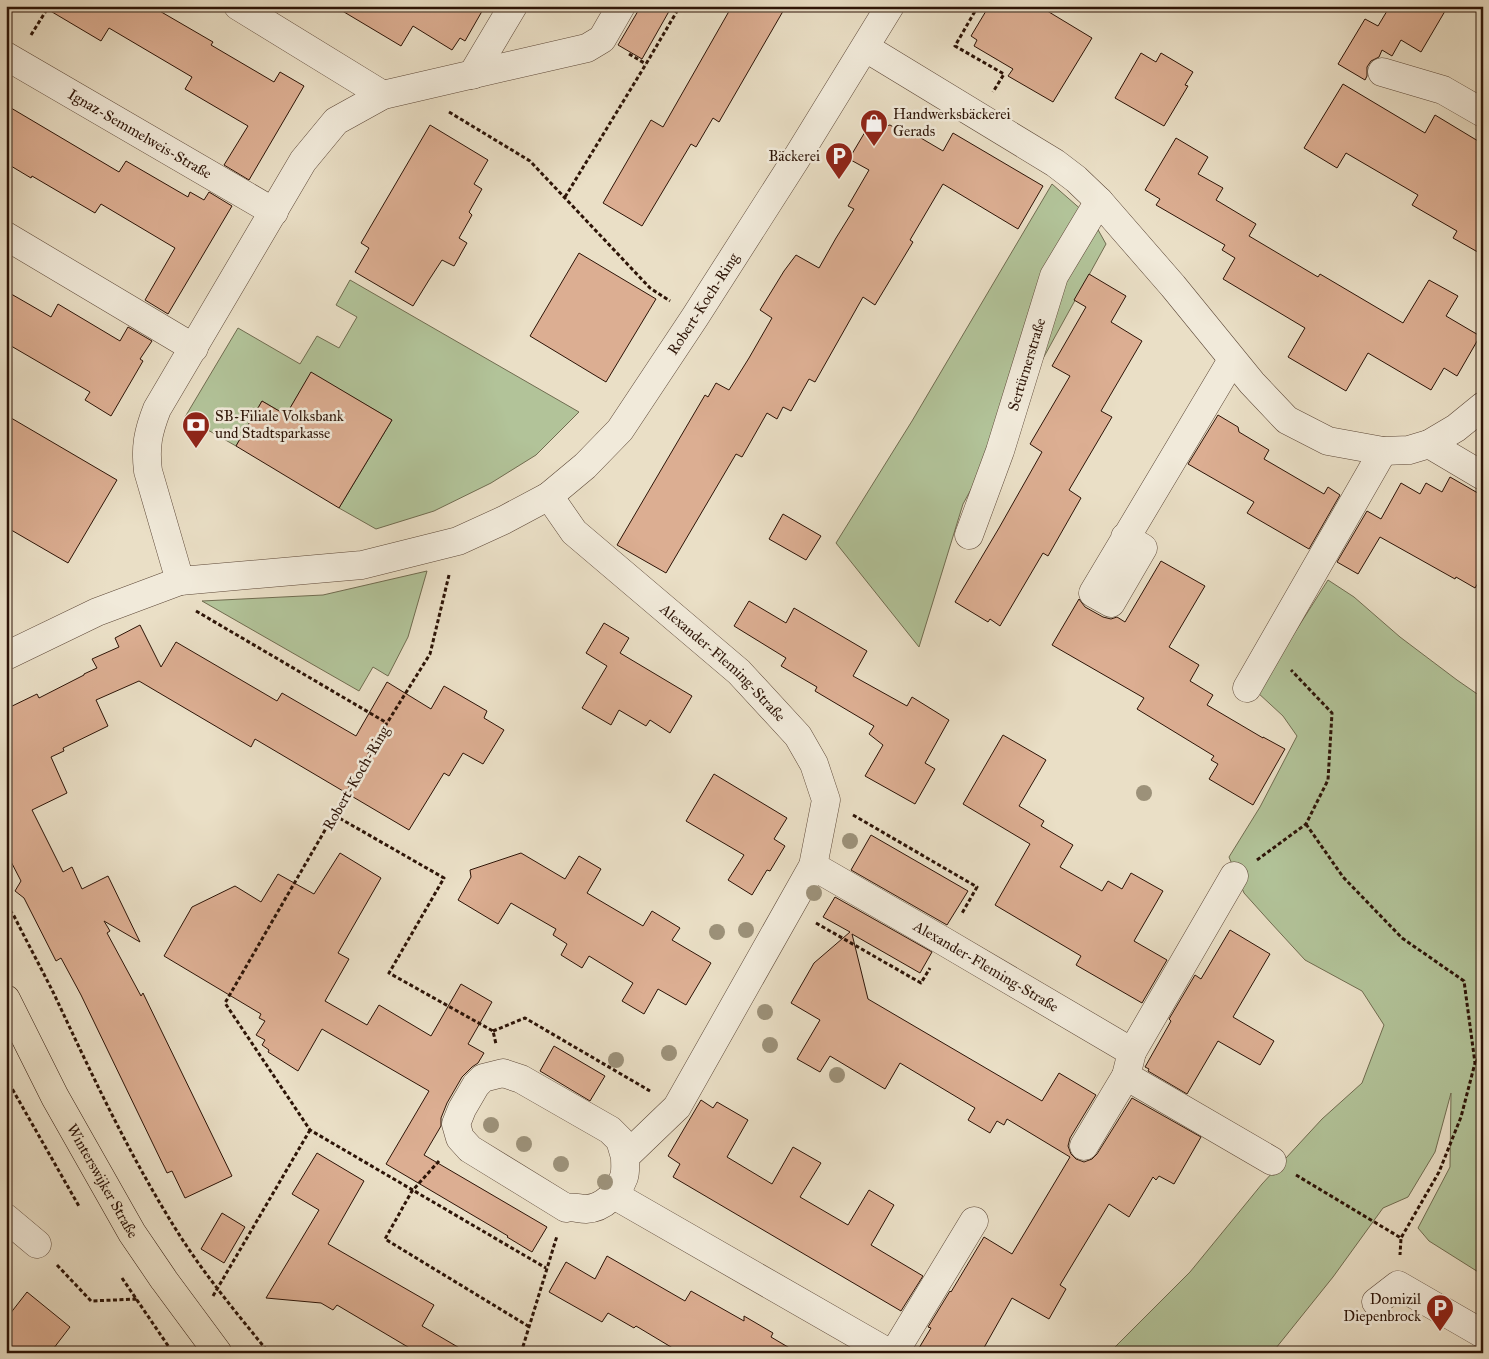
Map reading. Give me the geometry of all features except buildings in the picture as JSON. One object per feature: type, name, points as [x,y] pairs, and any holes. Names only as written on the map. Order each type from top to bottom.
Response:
[{"type":"main road","name":"Winterswijker Straße","points":[[6,999],[55,1098],[127,1225],[196,1325],[218,1353]]},
{"type":"street","points":[[238,6],[383,96]]},
{"type":"street","points":[[472,75],[512,6]]},
{"type":"street","points":[[180,581],[148,471],[146,454],[152,423],[157,409],[303,161],[336,121],[383,96],[587,48],[602,39],[621,6]]},
{"type":"street","name":"Robert-Koch-Ring","points":[[6,656],[96,612],[180,581],[362,565],[458,541],[504,520],[549,496],[585,466],[620,430],[695,318],[866,48],[890,6]]},
{"type":"street","points":[[866,48],[1055,163],[1076,179],[1099,202],[1173,286],[1232,360],[1287,420],[1328,441],[1383,451],[1409,450],[1429,444],[1456,428],[1483,406]]},
{"type":"street","name":"Ignaz-Semmelweis-Straße","points":[[6,56],[274,212]]},
{"type":"street","points":[[1382,72],[1443,90],[1483,113]]},
{"type":"street","name":"Sertürnerstraße","points":[[969,535],[1000,451],[1054,276],[1099,202]]},
{"type":"street","points":[[6,236],[194,348]]},
{"type":"street","points":[[1125,537],[1232,360]]},
{"type":"street","points":[[1429,444],[1483,476]]},
{"type":"street","points":[[1247,688],[1383,451]]},
{"type":"street","name":"Alexander-Fleming-Straße","points":[[549,496],[574,532],[739,672],[798,736],[814,764],[826,800],[814,866],[676,1107],[625,1156]]},
{"type":"street","name":"Alexander-Fleming-Straße","points":[[814,866],[945,942],[1272,1161]]},
{"type":"street","points":[[1084,1146],[1234,876]]},
{"type":"street","points":[[502,1073],[521,1079],[610,1130],[620,1140],[625,1156],[624,1176],[614,1195],[596,1207],[585,1209],[566,1208],[470,1149],[460,1138],[456,1124],[462,1109],[476,1085],[483,1078],[502,1073]]},
{"type":"street","points":[[614,1195],[889,1353]]},
{"type":"street","points":[[6,1218],[37,1244]]},
{"type":"street","points":[[894,1353],[974,1221]]},
{"type":"street","points":[[1376,1302],[1398,1285],[1483,1334]]},
{"type":"path","points":[[565,197],[680,6]]},
{"type":"path","points":[[978,6],[955,46],[1004,74],[979,116]]},
{"type":"path","points":[[412,89],[530,161],[650,288],[695,318]]},
{"type":"path","name":"Robert-Koch-Ring","points":[[310,1130],[225,1003],[387,724],[430,654],[458,541]]},
{"type":"path","points":[[180,581],[189,607],[387,724]]},
{"type":"path","points":[[1234,876],[1306,824],[1328,780],[1332,713],[1281,659],[1269,651]]},
{"type":"path","points":[[789,907],[922,983],[977,887],[826,800]]},
{"type":"path","points":[[334,815],[444,878],[389,974],[493,1031],[502,1073]]},
{"type":"path","points":[[1306,824],[1343,877],[1402,938],[1464,981],[1476,1063]]},
{"type":"path","points":[[6,905],[14,916],[100,1091],[151,1188],[182,1239],[269,1353]]},
{"type":"path","points":[[493,1031],[525,1018],[676,1107]]},
{"type":"path","points":[[1398,1285],[1401,1238],[1440,1172],[1461,1117],[1476,1063],[1483,1052]]},
{"type":"path","points":[[196,1325],[310,1130],[546,1268]]},
{"type":"path","points":[[460,1138],[412,1190],[386,1239],[528,1326]]},
{"type":"path","points":[[1272,1161],[1401,1238]]},
{"type":"path","points":[[521,1353],[566,1208]]},
{"type":"path","points":[[37,1244],[91,1301],[176,1296]]},
{"type":"green space","points":[[1052,184],[1092,219],[1106,244],[963,504],[919,647],[836,543],[912,421]]},
{"type":"green space","points":[[350,280],[579,412],[536,455],[491,483],[434,511],[376,529],[339,508],[392,420],[311,373],[286,415],[262,401],[236,446],[185,417],[238,328],[300,364],[317,336],[339,348],[357,317],[336,305]]},
{"type":"green space","points":[[427,571],[408,637],[388,676],[373,667],[359,691],[202,601],[323,595]]},
{"type":"green space","points":[[1328,580],[1354,597],[1400,637],[1483,698],[1483,1275],[1429,1241],[1418,1228],[1450,1167],[1451,1093],[1435,1152],[1408,1197],[1383,1208],[1333,1277],[1272,1353],[1109,1353],[1190,1272],[1262,1184],[1322,1119],[1362,1083],[1384,1025],[1362,991],[1305,960],[1244,893],[1229,857],[1260,807],[1297,736],[1283,716],[1257,692]]},
{"type":"place","name":"Handwerksbäckerei Gerads","points":[[874,147]]},
{"type":"place","name":"Bäckerei","points":[[839,180]]},
{"type":"place","name":"SB-Filiale Volksbank und Stadtsparkasse","points":[[196,449]]},
{"type":"place","name":"Domizil Diepenbrock","points":[[1440,1332]]}]
